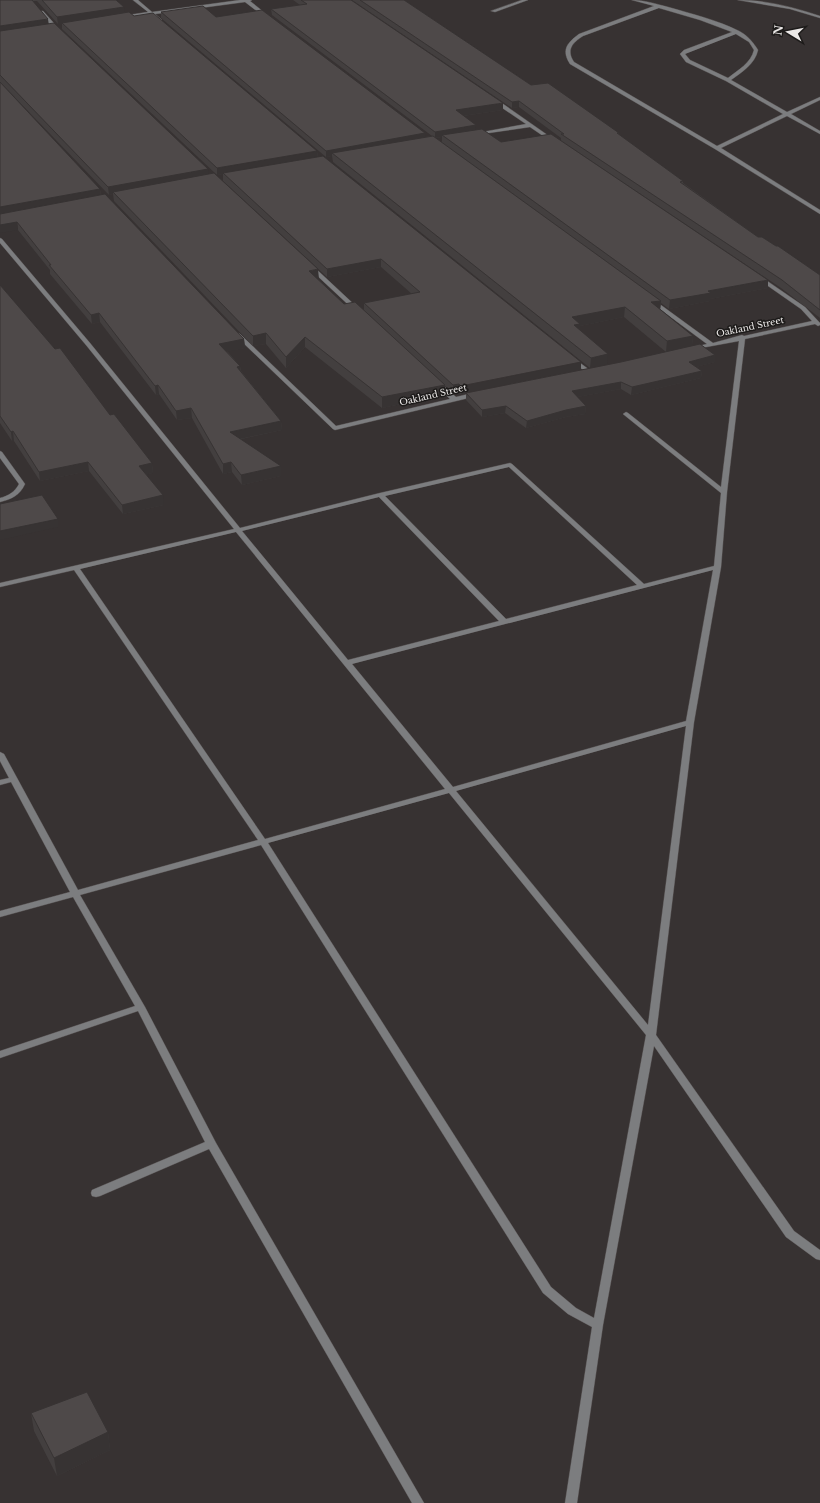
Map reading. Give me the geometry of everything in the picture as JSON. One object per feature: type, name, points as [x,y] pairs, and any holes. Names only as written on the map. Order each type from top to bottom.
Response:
[{"type":"street","points":[[135,0],[162,23]]},
{"type":"street","points":[[245,0],[270,18]]},
{"type":"street","points":[[114,18],[252,0]]},
{"type":"street","points":[[493,11],[526,0]]},
{"type":"street","points":[[634,0],[702,18],[737,32],[754,43],[756,50],[755,55],[749,64],[728,80]]},
{"type":"street","points":[[740,0],[791,8],[820,17]]},
{"type":"street","points":[[659,6],[574,39],[568,47],[566,53],[568,58],[572,63],[717,148],[820,212]]},
{"type":"street","points":[[39,10],[66,38]]},
{"type":"street","points":[[47,29],[62,26]]},
{"type":"street","points":[[737,32],[691,49],[682,54],[688,61],[728,80],[820,133]]},
{"type":"street","points":[[491,98],[556,142]]},
{"type":"street","points":[[717,148],[820,98]]},
{"type":"street","points":[[471,136],[530,125]]},
{"type":"street","points":[[0,240],[88,344],[346,663],[651,1035],[790,1234],[820,1256]]},
{"type":"street","points":[[309,265],[361,313]]},
{"type":"street","points":[[751,273],[803,308],[818,324]]},
{"type":"street","points":[[647,297],[711,344]]},
{"type":"street","name":"Oakland Street","points":[[688,350],[742,337],[818,324]]},
{"type":"street","name":"Oakland Street","points":[[232,329],[253,351],[335,428],[484,393]]},
{"type":"street","points":[[570,1503],[598,1325],[651,1035],[690,722],[717,567],[742,337]]},
{"type":"street","points":[[564,352],[589,372]]},
{"type":"street","points":[[581,373],[597,370]]},
{"type":"street","points":[[430,377],[454,399]]},
{"type":"street","points":[[626,414],[724,492]]},
{"type":"street","points":[[0,453],[22,484],[20,491],[8,498],[0,500]]},
{"type":"street","points":[[0,585],[510,465],[642,586]]},
{"type":"street","points":[[380,495],[504,622]]},
{"type":"street","points":[[346,663],[717,567]]},
{"type":"street","points":[[76,568],[264,842],[547,1290],[572,1311],[598,1325]]},
{"type":"street","points":[[0,914],[451,790],[690,722]]},
{"type":"street","points":[[0,754],[76,894],[140,1007],[212,1144],[418,1503]]},
{"type":"street","points":[[0,783],[14,779]]},
{"type":"street","points":[[0,1055],[140,1007]]},
{"type":"street","points":[[96,1193],[212,1144]]},
{"type":"building","points":[[0,0],[32,0],[48,19],[0,26]]},
{"type":"building","points":[[42,0],[116,0],[124,7],[57,17]]},
{"type":"building","points":[[301,0],[351,0],[503,103],[456,110],[476,125],[435,132],[271,9],[307,4]]},
{"type":"building","points":[[360,0],[404,0],[531,85],[548,83],[619,133],[617,133],[683,181],[680,182],[758,237],[762,237],[778,246],[820,275],[820,310],[782,280],[561,134],[564,134],[519,101],[512,102]]},
{"type":"building","points":[[203,6],[216,17],[262,10],[425,133],[326,151],[161,12]]},
{"type":"building","points":[[129,12],[134,16],[153,13],[317,151],[217,168],[62,23]]},
{"type":"building","points":[[54,23],[208,169],[108,187],[0,75],[0,31]]},
{"type":"building","points":[[0,82],[100,189],[0,207]]},
{"type":"building","points":[[482,129],[501,142],[551,134],[768,280],[708,291],[711,293],[670,300],[442,135]]},
{"type":"building","points":[[433,136],[661,301],[651,302],[693,336],[667,341],[625,307],[572,317],[580,324],[574,325],[608,354],[591,358],[332,153]]},
{"type":"building","points":[[323,156],[581,362],[461,386],[459,384],[453,385],[364,303],[420,292],[381,259],[327,269],[223,173]]},
{"type":"building","points":[[214,173],[318,269],[309,271],[344,304],[355,302],[445,385],[382,397],[305,337],[286,357],[266,333],[253,336],[113,192]]},
{"type":"building","points":[[105,194],[244,339],[219,344],[240,366],[237,367],[281,421],[230,432],[281,466],[241,475],[231,462],[223,464],[191,408],[176,411],[158,385],[155,386],[99,313],[91,315],[49,265],[51,265],[17,222],[0,225],[0,214]]},
{"type":"building","points":[[0,285],[55,349],[60,348],[110,415],[114,414],[152,463],[139,466],[163,495],[122,505],[88,462],[39,472],[13,431],[11,432],[0,416]]},
{"type":"building","points":[[700,344],[715,355],[689,362],[702,371],[632,387],[621,382],[572,391],[586,406],[527,421],[506,406],[482,410],[466,393],[621,362]]},
{"type":"building","points":[[42,495],[58,519],[0,531],[0,504]]},
{"type":"building","points":[[87,1392],[108,1432],[54,1458],[31,1413]]}]
